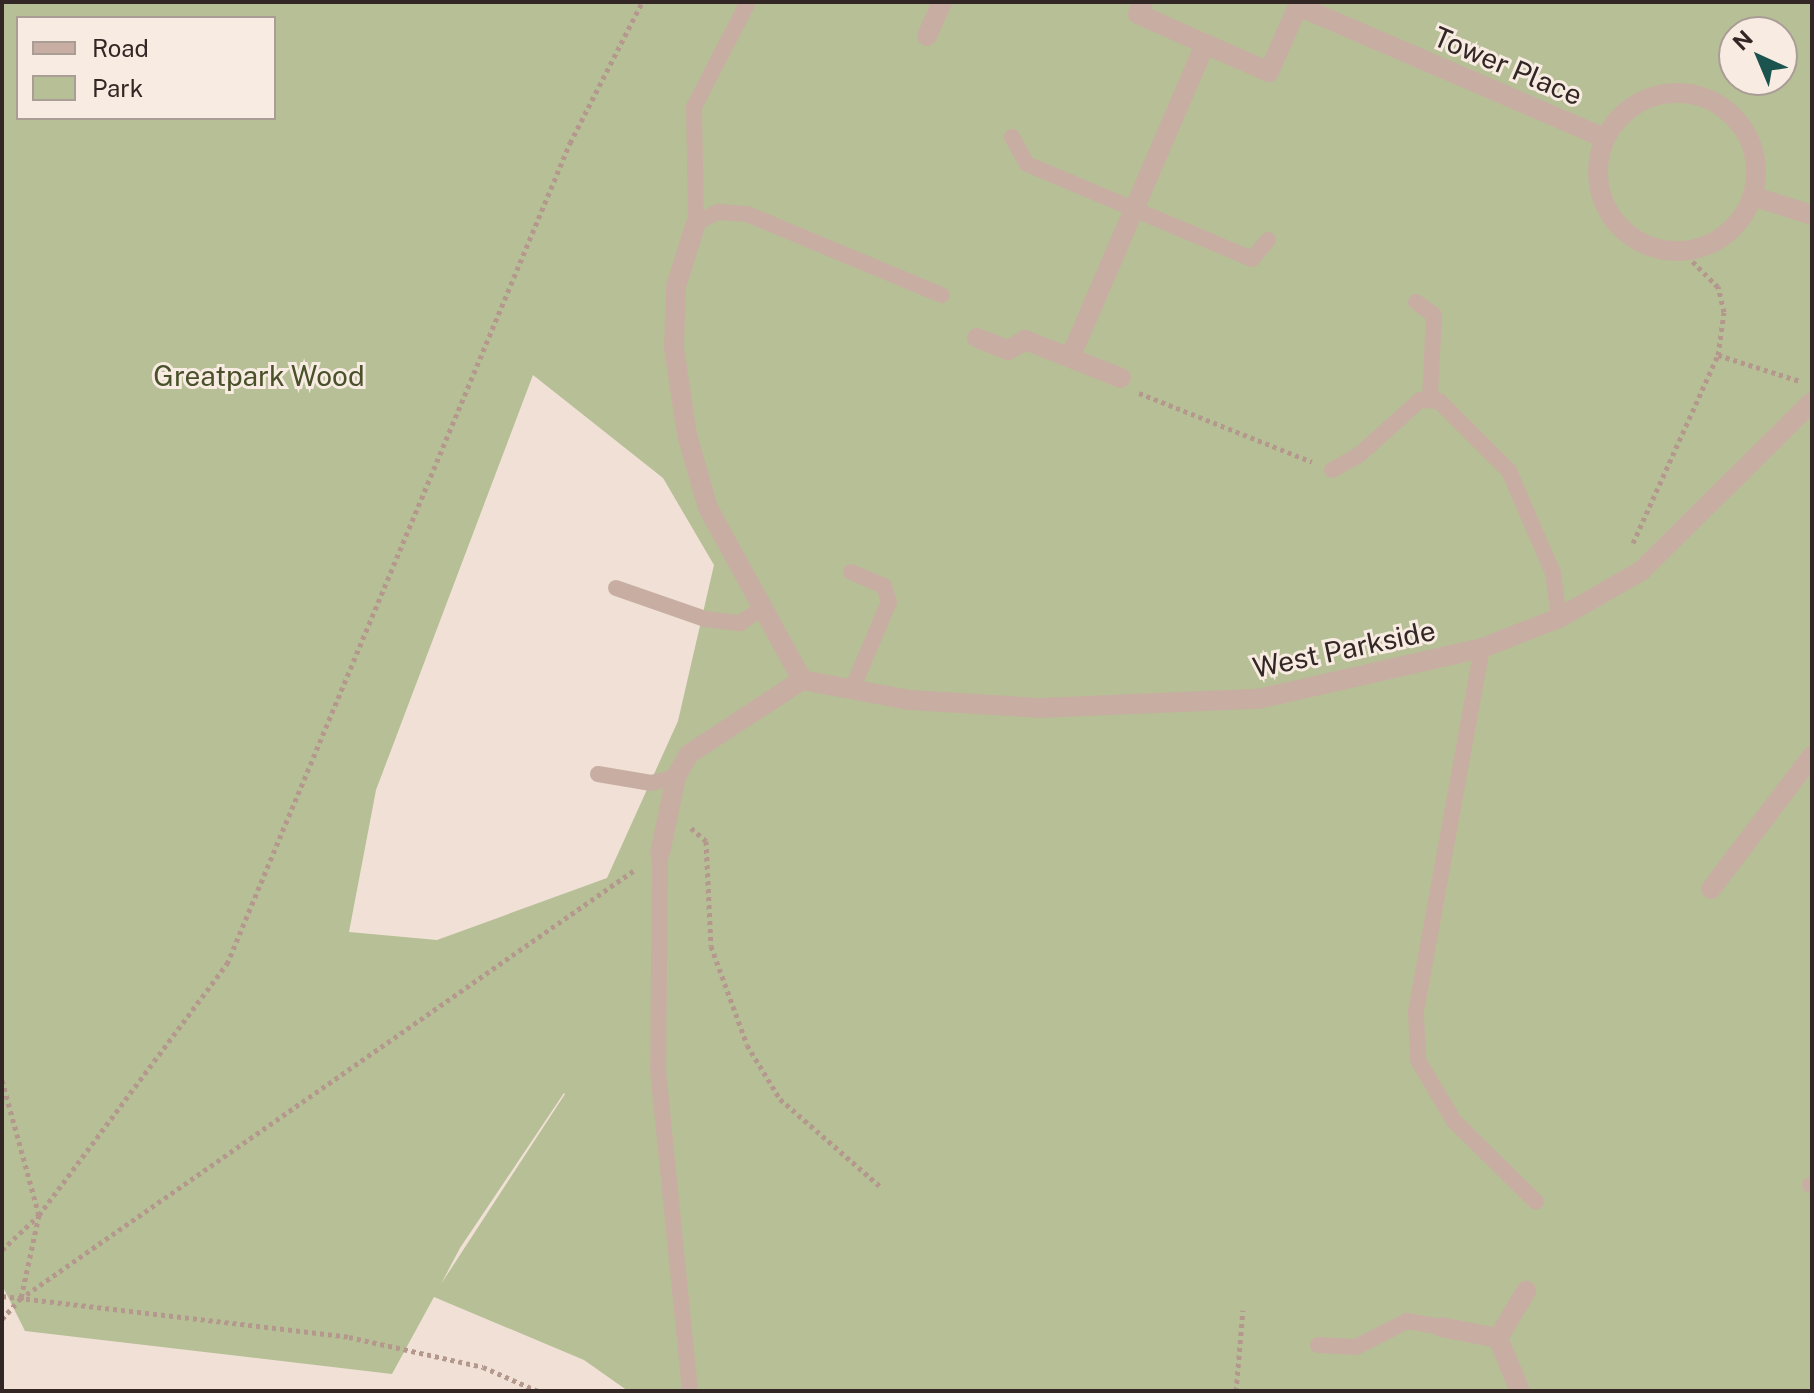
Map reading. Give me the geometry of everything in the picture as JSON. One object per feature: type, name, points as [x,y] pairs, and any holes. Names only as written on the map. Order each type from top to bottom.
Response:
[{"type":"street","name":"Tower Place","points":[[1143,2],[1138,14],[1269,72],[1298,4],[1605,138]]},
{"type":"street","points":[[927,36],[937,4]]},
{"type":"street","points":[[1070,358],[1205,44]]},
{"type":"street","points":[[1662,94],[1710,99],[1746,133],[1756,156],[1752,196],[1732,230],[1683,252],[1643,243],[1611,218],[1599,179],[1605,138],[1619,118],[1662,94]]},
{"type":"street","points":[[1752,196],[1812,215]]},
{"type":"street","points":[[660,853],[676,777],[709,737],[802,680],[759,610],[708,508],[687,435],[674,348],[676,286],[696,223]]},
{"type":"street","points":[[977,338],[1008,350],[1025,340],[1121,378]]},
{"type":"street","name":"West Parkside","points":[[802,680],[852,689],[1039,708],[1258,699],[1482,648],[1559,618],[1641,571],[1812,402]]},
{"type":"street","points":[[1711,889],[1812,756]]},
{"type":"street","points":[[1498,1338],[1526,1291]]},
{"type":"street","points":[[1441,1327],[1498,1338]]},
{"type":"street","points":[[1498,1338],[1520,1391]]},
{"type":"lane","points":[[748,2],[694,107],[689,142],[696,223],[718,212],[747,214],[942,295]]},
{"type":"lane","points":[[1012,137],[1027,164],[1252,259],[1268,240]]},
{"type":"lane","points":[[1416,302],[1434,315],[1430,397],[1509,471],[1553,573],[1559,618]]},
{"type":"lane","points":[[1332,470],[1430,397]]},
{"type":"lane","points":[[851,572],[884,586],[889,602],[852,689]]},
{"type":"lane","points":[[616,588],[705,619],[740,623],[759,610]]},
{"type":"lane","points":[[1482,648],[1416,1012],[1418,1060],[1454,1121],[1536,1202]]},
{"type":"lane","points":[[598,774],[651,783],[676,777]]},
{"type":"lane","points":[[660,853],[658,1070],[690,1391]]},
{"type":"lane","points":[[1318,1345],[1356,1347],[1407,1321],[1441,1327]]},
{"type":"path","points":[[2,1250],[39,1215],[227,964],[570,143],[642,2]]},
{"type":"path","points":[[1641,571],[1631,537],[1718,355],[1724,312],[1718,287],[1683,252]]},
{"type":"path","points":[[1718,355],[1812,385]]},
{"type":"path","points":[[1121,378],[1120,386],[1332,470]]},
{"type":"path","points":[[666,823],[696,829],[706,841],[711,946],[747,1045],[780,1099],[882,1188]]},
{"type":"path","points":[[2,1319],[20,1299],[660,853]]},
{"type":"path","points":[[2,1080],[39,1215],[20,1299]]},
{"type":"path","points":[[2,1296],[349,1337],[483,1367],[538,1391]]},
{"type":"path","points":[[1236,1391],[1243,1310]]},
{"type":"green space","name":"Greatpark Wood","points":[[2,2],[1812,2],[1812,1391],[628,1391],[584,1360],[434,1297],[392,1374],[25,1331],[2,1285]],"holes":[[[533,375],[663,478],[714,565],[678,721],[607,878],[437,940],[349,932],[376,790]],[[565,1094],[441,1284],[460,1248]]]}]
